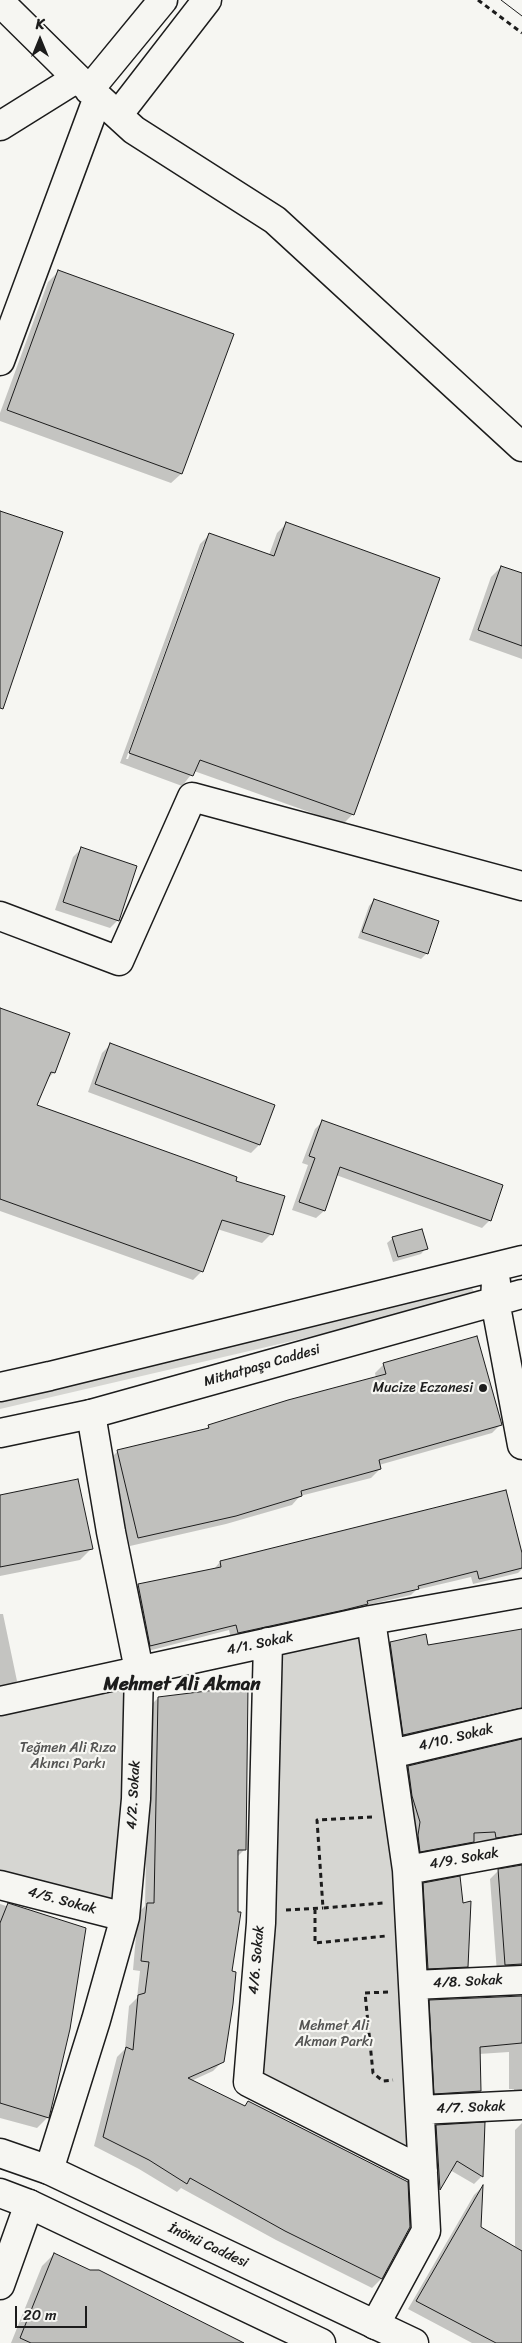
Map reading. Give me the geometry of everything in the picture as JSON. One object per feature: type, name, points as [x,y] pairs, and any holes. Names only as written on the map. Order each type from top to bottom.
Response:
[{"type":"street","points":[[0,361],[96,95],[163,0]]},
{"type":"street","points":[[0,126],[96,95],[207,0]]},
{"type":"street","points":[[0,2],[134,130],[275,220],[522,447]]},
{"type":"street","points":[[0,916],[118,961],[192,797],[522,886]]},
{"type":"street","points":[[0,1386],[50,1376],[510,1263],[522,1445]]},
{"type":"street","name":"Mithatpaşa Caddesi","points":[[0,1433],[91,1414],[514,1302]]},
{"type":"street","name":"4/2. Sokak","points":[[49,2170],[96,2020],[124,1918],[136,1798],[139,1670],[111,1532],[91,1414]]},
{"type":"street","name":"4/1. Sokak","points":[[0,1701],[371,1620],[522,1593]]},
{"type":"street","points":[[371,1620],[407,1870],[402,1988],[418,2079],[426,2231],[375,2325]]},
{"type":"street","name":"4/6. Sokak","points":[[268,1642],[260,1923],[248,2082],[423,2171]]},
{"type":"street","name":"4/10. Sokak","points":[[390,1754],[522,1722]]},
{"type":"street","name":"4/9. Sokak","points":[[407,1870],[522,1849]]},
{"type":"street","name":"4/5. Sokak","points":[[0,1885],[124,1918]]},
{"type":"street","name":"4/8. Sokak","points":[[402,1988],[522,1980]]},
{"type":"street","name":"4/7. Sokak","points":[[420,2110],[522,2106]]},
{"type":"street","name":"İnönü Caddesi","points":[[0,2153],[49,2170],[414,2343]]},
{"type":"street","points":[[0,2194],[29,2204],[321,2343]]},
{"type":"street","points":[[0,2285],[29,2204]]},
{"type":"path","points":[[478,0],[522,33]]},
{"type":"path","points":[[372,1817],[316,1820],[323,1908],[384,1903],[385,1911]]},
{"type":"path","points":[[315,1909],[315,1943],[387,1936]]},
{"type":"path","points":[[386,1928],[388,1945]]},
{"type":"path","points":[[402,1988],[365,1993],[373,2073],[383,2081],[418,2079]]},
{"type":"green space","points":[[469,1282],[477,1298],[0,1409],[0,1394]]},
{"type":"green space","name":"Mehmet Ali Akman Parkı","points":[[371,1620],[423,2171],[248,2082],[268,1642]]},
{"type":"green space","name":"Teğmen Ali Rıza Akıncı Parkı","points":[[139,1670],[125,1917],[0,1885],[0,1701]]},
{"type":"building","points":[[58,270],[234,334],[182,474],[7,410]]},
{"type":"building","points":[[0,511],[63,532],[3,709],[0,708]]},
{"type":"building","points":[[286,522],[440,578],[354,815],[200,760],[193,776],[129,753],[209,533],[274,556]]},
{"type":"building","points":[[501,566],[522,573],[522,646],[478,630]]},
{"type":"building","points":[[81,847],[137,866],[119,921],[63,902]]},
{"type":"building","points":[[374,899],[439,921],[428,954],[362,932]]},
{"type":"building","points":[[0,1008],[70,1033],[55,1073],[51,1072],[37,1105],[237,1177],[236,1181],[285,1196],[273,1235],[222,1220],[203,1272],[0,1199]]},
{"type":"building","points":[[110,1043],[275,1105],[260,1145],[95,1084]]},
{"type":"building","points":[[322,1120],[503,1185],[491,1221],[340,1167],[325,1211],[299,1202],[315,1158],[309,1156]]},
{"type":"building","points":[[422,1229],[428,1249],[398,1257],[392,1237]]},
{"type":"building","points":[[477,1336],[502,1425],[379,1460],[381,1469],[301,1491],[302,1496],[236,1516],[138,1538],[117,1450],[209,1428],[208,1425],[288,1400],[386,1374],[383,1363]]},
{"type":"building","points":[[78,1479],[93,1549],[0,1567],[0,1495]]},
{"type":"building","points":[[506,1490],[522,1553],[522,1568],[479,1579],[477,1571],[418,1586],[419,1589],[367,1601],[368,1604],[344,1610],[238,1633],[236,1625],[150,1646],[138,1584],[221,1567],[220,1561]]},
{"type":"building","points":[[522,1629],[522,1708],[403,1735],[390,1642],[426,1634],[428,1645]]},
{"type":"building","points":[[248,1686],[246,1850],[238,1850],[238,1912],[241,1912],[232,1971],[236,1972],[233,2004],[224,2062],[188,2078],[245,2106],[248,2101],[408,2182],[410,2227],[382,2279],[285,2231],[190,2178],[187,2184],[149,2160],[103,2137],[126,2047],[133,2050],[138,1995],[145,1993],[149,1962],[141,1961],[147,1903],[154,1903],[158,1697]]},
{"type":"building","points":[[522,1739],[522,1834],[496,1838],[495,1832],[474,1833],[474,1842],[420,1852],[418,1835],[420,1822],[412,1796],[408,1766]]},
{"type":"building","points":[[522,1865],[522,1964],[505,1965],[498,1869]]},
{"type":"building","points":[[460,1876],[463,1903],[471,1901],[468,1967],[428,1969],[423,1883]]},
{"type":"building","points":[[8,1903],[86,1928],[70,2029],[49,2118],[0,2103],[0,1923]]},
{"type":"building","points":[[522,1996],[522,2043],[480,2047],[481,2091],[434,2094],[429,2000]]},
{"type":"building","points":[[485,2122],[483,2177],[457,2161],[440,2190],[436,2125]]},
{"type":"building","points":[[483,2185],[481,2227],[522,2251],[522,2343],[496,2343],[416,2301]]},
{"type":"building","points":[[54,2253],[90,2270],[99,2270],[244,2343],[31,2343],[20,2338]]},
{"type":"tram line","points":[[501,0],[522,16]]},
{"type":"place","name":"Mucize Eczanesi","points":[[483,1388]]},
{"type":"district","name":"Mehmet Ali Akman","points":[[182,1685]]}]
